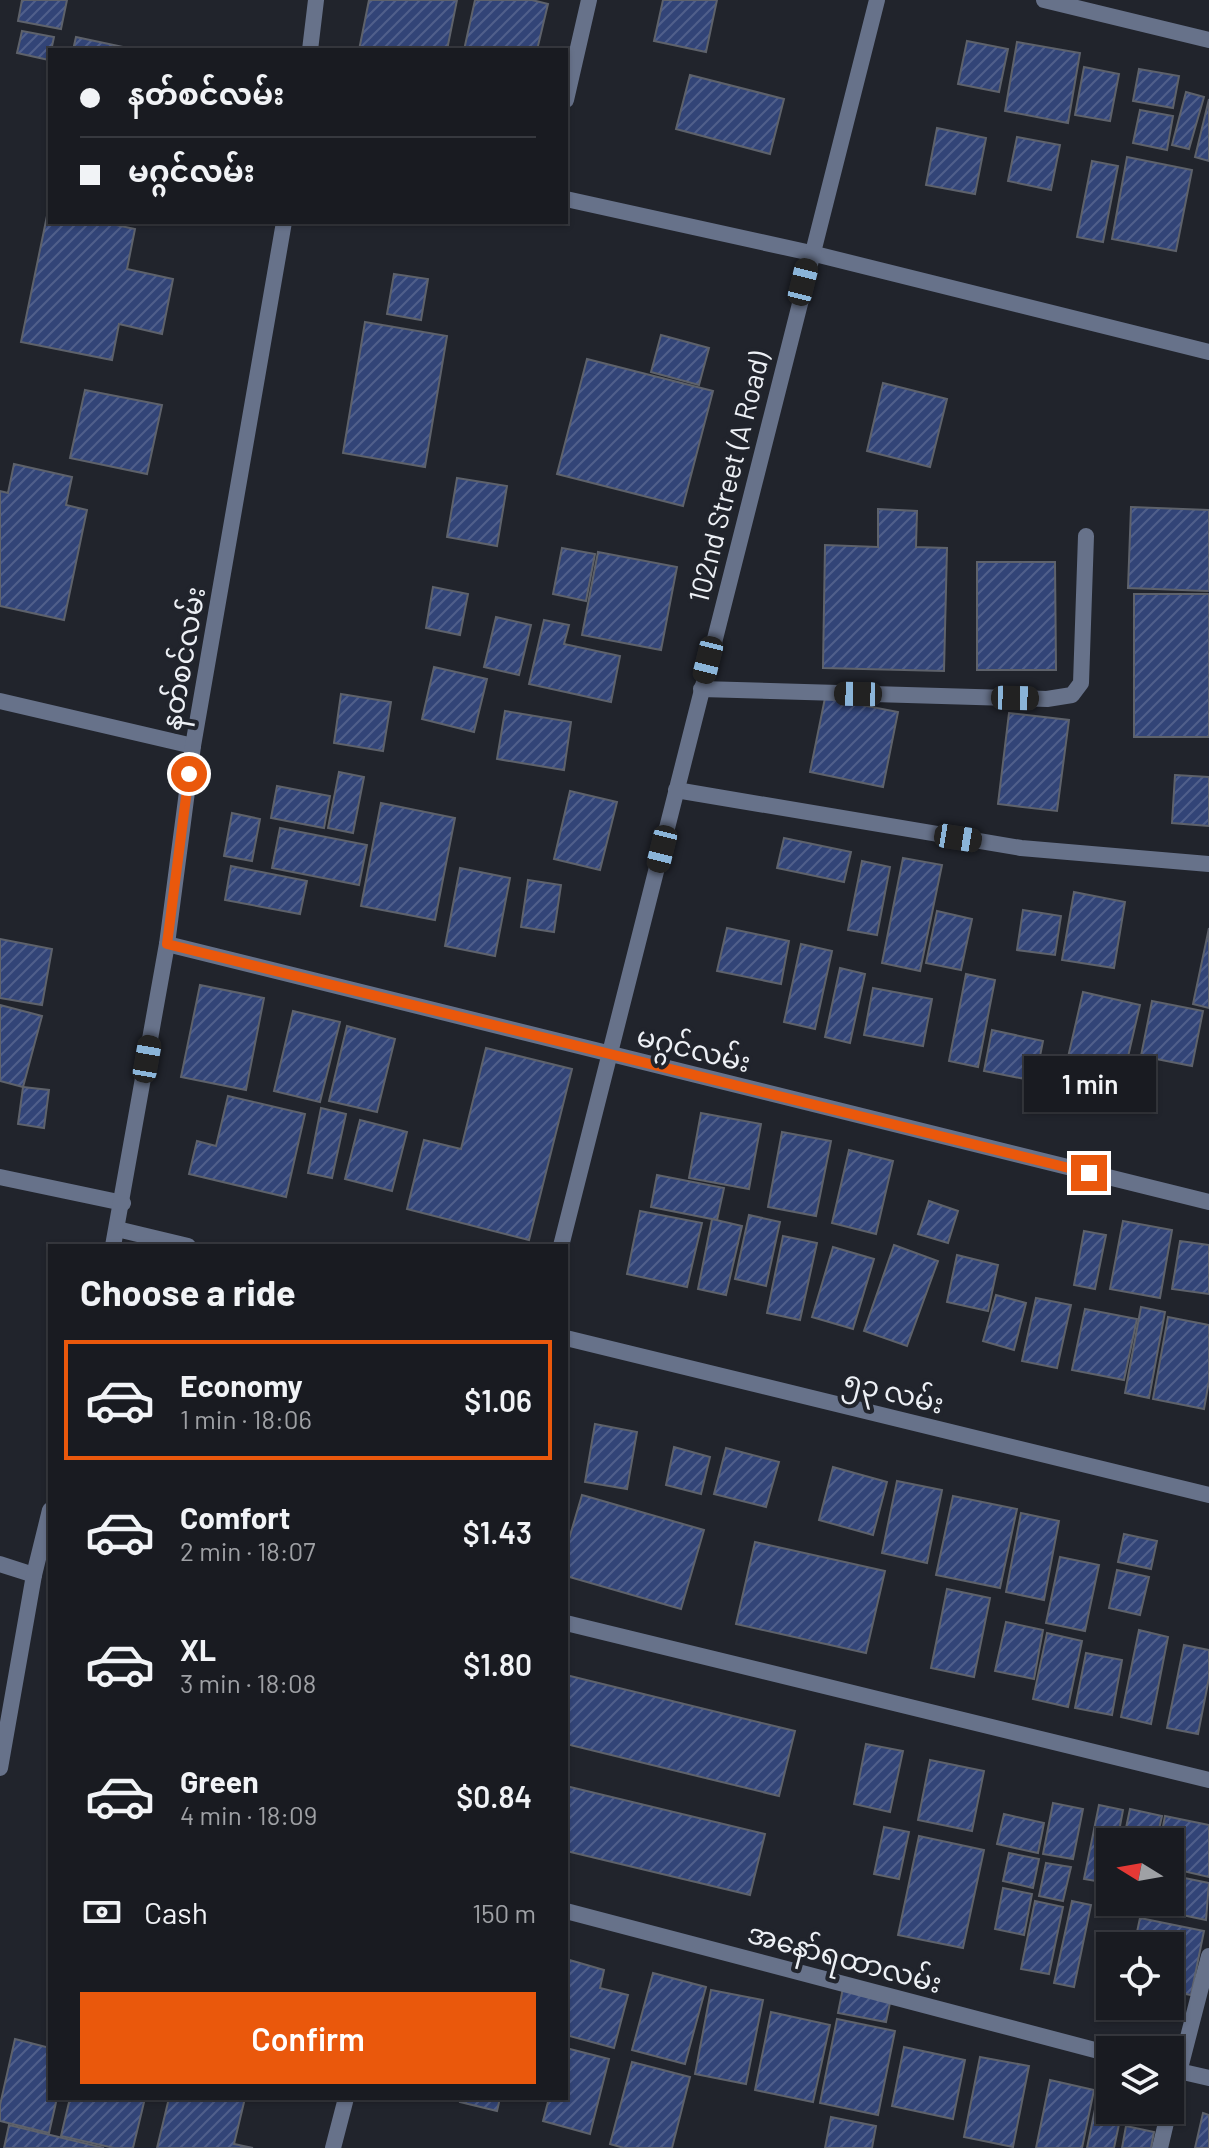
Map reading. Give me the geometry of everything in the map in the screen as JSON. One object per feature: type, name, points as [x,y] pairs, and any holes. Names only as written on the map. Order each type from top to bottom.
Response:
[{"type":"street","points":[[310,48],[316,0]]},
{"type":"street","points":[[568,91],[589,0]]},
{"type":"street","name":"102nd Street (A Road)","points":[[562,1244],[877,0]]},
{"type":"street","points":[[1044,0],[1209,40]]},
{"type":"street","points":[[568,199],[811,253],[1209,352]]},
{"type":"street","name":"နတ်စင်လမ်း","points":[[113,1244],[167,944],[193,746],[284,224]]},
{"type":"street","points":[[701,689],[1047,699],[1072,695],[1081,683],[1086,536]]},
{"type":"street","points":[[0,701],[193,746]]},
{"type":"street","points":[[676,790],[1034,850],[1209,864]]},
{"type":"street","name":"မဂ္ဂင်လမ်း","points":[[167,944],[1209,1202]]},
{"type":"street","points":[[0,1177],[123,1203]]},
{"type":"street","points":[[117,1229],[180,1244]]},
{"type":"street","name":"၅၃ လမ်း","points":[[568,1338],[1209,1495]]},
{"type":"street","points":[[0,1768],[34,1575],[48,1518]]},
{"type":"street","points":[[0,1564],[34,1575]]},
{"type":"street","points":[[568,1623],[1209,1780]]},
{"type":"street","name":"အနော်ရထာလမ်း","points":[[568,1912],[1096,2050]]},
{"type":"street","points":[[1184,2037],[1209,1956]]},
{"type":"street","points":[[1184,2072],[1209,2078]]},
{"type":"street","points":[[337,2147],[346,2100]]},
{"type":"street","points":[[1160,2148],[1166,2124]]},
{"type":"building","points":[[22,0],[67,0],[61,29],[18,21]]},
{"type":"building","points":[[369,0],[457,0],[447,48],[359,48]]},
{"type":"building","points":[[475,0],[532,0],[548,4],[537,48],[464,48]]},
{"type":"building","points":[[663,0],[717,0],[706,52],[654,41]]},
{"type":"building","points":[[22,31],[54,37],[52,48],[48,48],[48,60],[17,53]]},
{"type":"building","points":[[76,37],[128,48],[73,48]]},
{"type":"building","points":[[967,41],[1008,49],[999,92],[958,84]]},
{"type":"building","points":[[1017,42],[1080,53],[1068,123],[1005,111]]},
{"type":"building","points":[[1084,67],[1119,74],[1110,121],[1075,115]]},
{"type":"building","points":[[1139,69],[1179,76],[1173,108],[1133,101]]},
{"type":"building","points":[[690,75],[784,99],[770,154],[676,129]]},
{"type":"building","points":[[1186,92],[1204,97],[1189,149],[1172,145]]},
{"type":"building","points":[[1209,99],[1209,161],[1195,157]]},
{"type":"building","points":[[1140,110],[1173,116],[1167,150],[1133,143]]},
{"type":"building","points":[[937,128],[986,138],[975,194],[926,185]]},
{"type":"building","points":[[1017,137],[1060,145],[1051,190],[1008,181]]},
{"type":"building","points":[[1127,157],[1192,170],[1176,251],[1112,239]]},
{"type":"building","points":[[1092,161],[1118,166],[1103,242],[1077,237]]},
{"type":"building","points":[[48,211],[48,224],[111,224],[135,229],[127,269],[173,279],[162,334],[119,324],[112,360],[21,342]]},
{"type":"building","points":[[394,274],[428,279],[421,320],[387,314]]},
{"type":"building","points":[[365,322],[447,336],[425,467],[343,453]]},
{"type":"building","points":[[661,335],[709,348],[699,385],[651,372]]},
{"type":"building","points":[[587,359],[713,391],[683,506],[557,474]]},
{"type":"building","points":[[883,383],[947,399],[930,467],[867,451]]},
{"type":"building","points":[[85,390],[162,405],[147,474],[70,458]]},
{"type":"building","points":[[14,464],[72,477],[66,505],[87,510],[64,620],[0,606],[0,491],[8,493]]},
{"type":"building","points":[[457,478],[507,486],[497,546],[447,537]]},
{"type":"building","points":[[1131,507],[1209,510],[1209,591],[1128,588]]},
{"type":"building","points":[[878,509],[917,511],[916,547],[947,548],[944,671],[823,668],[825,545],[878,547]]},
{"type":"building","points":[[562,548],[595,554],[586,601],[553,594]]},
{"type":"building","points":[[598,552],[677,567],[661,650],[582,635]]},
{"type":"building","points":[[977,562],[1055,562],[1056,670],[977,670]]},
{"type":"building","points":[[433,587],[468,594],[460,635],[426,628]]},
{"type":"building","points":[[1134,594],[1209,594],[1209,737],[1134,737]]},
{"type":"building","points":[[496,617],[531,625],[519,675],[484,667]]},
{"type":"building","points":[[544,620],[569,625],[564,644],[620,656],[611,702],[529,684]]},
{"type":"building","points":[[434,667],[487,679],[474,732],[422,719]]},
{"type":"building","points":[[341,694],[391,702],[383,751],[334,743]]},
{"type":"building","points":[[825,698],[898,712],[883,787],[810,772]]},
{"type":"building","points":[[505,711],[571,722],[564,770],[497,759]]},
{"type":"building","points":[[1009,713],[1069,720],[1057,811],[998,804]]},
{"type":"building","points":[[339,772],[364,777],[353,833],[328,828]]},
{"type":"building","points":[[1175,775],[1209,777],[1209,826],[1172,823]]},
{"type":"building","points":[[277,786],[330,796],[324,828],[271,818]]},
{"type":"building","points":[[570,791],[617,802],[600,870],[554,859]]},
{"type":"building","points":[[381,803],[455,818],[435,920],[361,906]]},
{"type":"building","points":[[232,813],[260,819],[252,861],[224,856]]},
{"type":"building","points":[[280,828],[367,845],[359,885],[272,868]]},
{"type":"building","points":[[784,838],[851,852],[844,882],[777,868]]},
{"type":"building","points":[[903,858],[942,865],[920,971],[882,963]]},
{"type":"building","points":[[862,861],[890,867],[877,935],[848,930]]},
{"type":"building","points":[[231,866],[307,881],[300,914],[225,900]]},
{"type":"building","points":[[460,868],[510,878],[495,956],[445,946]]},
{"type":"building","points":[[528,880],[561,885],[554,932],[521,927]]},
{"type":"building","points":[[1074,892],[1125,902],[1114,968],[1062,960]]},
{"type":"building","points":[[1023,910],[1061,916],[1055,955],[1017,950]]},
{"type":"building","points":[[937,911],[972,919],[961,970],[926,963]]},
{"type":"building","points":[[727,928],[789,941],[781,984],[717,971]]},
{"type":"building","points":[[1209,928],[1209,1008],[1193,1004]]},
{"type":"building","points":[[0,939],[52,949],[42,1005],[0,998]]},
{"type":"building","points":[[801,944],[832,951],[815,1029],[784,1022]]},
{"type":"building","points":[[840,968],[865,974],[850,1043],[825,1037]]},
{"type":"building","points":[[966,974],[995,980],[978,1067],[949,1061]]},
{"type":"building","points":[[200,985],[264,998],[246,1090],[181,1077]]},
{"type":"building","points":[[873,988],[932,999],[923,1046],[864,1035]]},
{"type":"building","points":[[1083,992],[1140,1005],[1120,1091],[1063,1079]]},
{"type":"building","points":[[1152,1001],[1203,1011],[1192,1066],[1141,1056]]},
{"type":"building","points":[[0,1005],[42,1016],[23,1087],[0,1081]]},
{"type":"building","points":[[293,1011],[340,1022],[320,1102],[274,1091]]},
{"type":"building","points":[[347,1026],[395,1039],[377,1112],[329,1101]]},
{"type":"building","points":[[992,1030],[1043,1041],[1035,1081],[984,1071]]},
{"type":"building","points":[[486,1048],[572,1069],[529,1240],[407,1209],[424,1140],[461,1149]]},
{"type":"building","points":[[23,1087],[49,1090],[44,1128],[18,1124]]},
{"type":"building","points":[[228,1096],[305,1114],[286,1197],[189,1174],[197,1141],[216,1146]]},
{"type":"building","points":[[321,1108],[346,1114],[332,1178],[308,1173]]},
{"type":"building","points":[[701,1113],[761,1124],[749,1189],[689,1178]]},
{"type":"building","points":[[360,1120],[407,1132],[392,1191],[345,1179]]},
{"type":"building","points":[[782,1132],[831,1141],[816,1216],[768,1207]]},
{"type":"building","points":[[849,1150],[893,1161],[876,1234],[832,1223]]},
{"type":"building","points":[[657,1175],[724,1188],[717,1220],[651,1207]]},
{"type":"building","points":[[929,1201],[958,1211],[948,1243],[918,1234]]},
{"type":"building","points":[[640,1211],[702,1223],[687,1287],[627,1274]]},
{"type":"building","points":[[749,1215],[780,1222],[766,1286],[735,1279]]},
{"type":"building","points":[[712,1219],[742,1226],[726,1295],[698,1289]]},
{"type":"building","points":[[1123,1221],[1172,1230],[1160,1298],[1110,1289]]},
{"type":"building","points":[[1084,1231],[1106,1235],[1095,1289],[1074,1285]]},
{"type":"building","points":[[783,1236],[817,1243],[800,1320],[767,1313]]},
{"type":"building","points":[[1180,1241],[1209,1245],[1209,1294],[1172,1289]]},
{"type":"building","points":[[894,1245],[938,1261],[907,1346],[864,1331]]},
{"type":"building","points":[[833,1247],[874,1259],[853,1329],[812,1317]]},
{"type":"building","points":[[957,1255],[998,1265],[988,1311],[947,1302]]},
{"type":"building","points":[[996,1295],[1026,1303],[1014,1350],[983,1341]]},
{"type":"building","points":[[1036,1298],[1071,1305],[1057,1368],[1022,1361]]},
{"type":"building","points":[[1141,1307],[1165,1312],[1149,1398],[1125,1393]]},
{"type":"building","points":[[1085,1309],[1137,1319],[1124,1380],[1072,1370]]},
{"type":"building","points":[[1168,1317],[1209,1325],[1209,1381],[1204,1409],[1153,1399]]},
{"type":"building","points":[[595,1424],[637,1432],[627,1489],[585,1482]]},
{"type":"building","points":[[674,1447],[710,1457],[701,1494],[666,1485]]},
{"type":"building","points":[[726,1448],[779,1462],[766,1507],[714,1494]]},
{"type":"building","points":[[833,1467],[887,1482],[873,1535],[819,1520]]},
{"type":"building","points":[[897,1481],[942,1490],[927,1563],[882,1553]]},
{"type":"building","points":[[582,1495],[704,1530],[681,1609],[568,1577],[568,1542]]},
{"type":"building","points":[[953,1496],[1017,1509],[1000,1588],[936,1575]]},
{"type":"building","points":[[1021,1513],[1059,1521],[1044,1600],[1006,1592]]},
{"type":"building","points":[[1124,1534],[1157,1541],[1151,1569],[1118,1562]]},
{"type":"building","points":[[755,1542],[885,1571],[866,1653],[736,1624]]},
{"type":"building","points":[[1060,1557],[1099,1565],[1085,1631],[1046,1623]]},
{"type":"building","points":[[1117,1570],[1149,1577],[1140,1615],[1109,1608]]},
{"type":"building","points":[[947,1589],[990,1598],[974,1677],[931,1668]]},
{"type":"building","points":[[1006,1622],[1043,1630],[1034,1679],[995,1671]]},
{"type":"building","points":[[1139,1630],[1168,1637],[1151,1724],[1121,1717]]},
{"type":"building","points":[[1047,1633],[1082,1641],[1068,1707],[1033,1699]]},
{"type":"building","points":[[1184,1645],[1209,1650],[1209,1678],[1198,1734],[1167,1728]]},
{"type":"building","points":[[1086,1653],[1122,1660],[1112,1715],[1075,1708]]},
{"type":"building","points":[[568,1675],[795,1731],[779,1796],[568,1744]]},
{"type":"building","points":[[866,1744],[903,1751],[890,1812],[854,1804]]},
{"type":"building","points":[[930,1760],[984,1771],[972,1831],[918,1820]]},
{"type":"building","points":[[568,1786],[765,1834],[750,1895],[568,1851]]},
{"type":"building","points":[[1053,1803],[1083,1809],[1073,1859],[1043,1854]]},
{"type":"building","points":[[1099,1805],[1123,1810],[1120,1828],[1096,1828],[1096,1881],[1084,1879]]},
{"type":"building","points":[[1130,1809],[1162,1816],[1159,1828],[1126,1828]]},
{"type":"building","points":[[1004,1814],[1044,1823],[1038,1853],[997,1844]]},
{"type":"building","points":[[1165,1816],[1209,1825],[1209,1877],[1184,1871],[1184,1828],[1163,1828]]},
{"type":"building","points":[[884,1827],[909,1832],[899,1879],[874,1874]]},
{"type":"building","points":[[919,1836],[984,1850],[963,1948],[898,1935]]},
{"type":"building","points":[[1009,1853],[1039,1859],[1033,1888],[1003,1881]]},
{"type":"building","points":[[1046,1863],[1071,1867],[1063,1901],[1039,1896]]},
{"type":"building","points":[[1184,1878],[1209,1883],[1206,1920],[1184,1915]]},
{"type":"building","points":[[1003,1888],[1032,1894],[1024,1935],[995,1929]]},
{"type":"building","points":[[1035,1901],[1063,1907],[1049,1974],[1021,1969]]},
{"type":"building","points":[[1072,1901],[1091,1905],[1074,1987],[1054,1983]]},
{"type":"building","points":[[1140,1918],[1204,1931],[1191,1995],[1184,1994],[1184,1932],[1137,1932]]},
{"type":"building","points":[[568,1960],[604,1970],[600,1988],[628,1995],[614,2048],[568,2036]]},
{"type":"building","points":[[653,1973],[706,1987],[685,2064],[632,2050]]},
{"type":"building","points":[[843,1988],[891,1998],[886,2022],[838,2013]]},
{"type":"building","points":[[711,1990],[763,2000],[746,2084],[695,2074]]},
{"type":"building","points":[[771,2012],[830,2025],[813,2102],[755,2090]]},
{"type":"building","points":[[837,2019],[895,2031],[878,2115],[820,2103]]},
{"type":"building","points":[[15,2039],[48,2047],[48,2100],[57,2100],[49,2133],[0,2121],[0,2105]]},
{"type":"building","points":[[904,2047],[965,2060],[953,2119],[892,2106]]},
{"type":"building","points":[[568,2049],[609,2059],[590,2134],[543,2121],[548,2100],[568,2100]]},
{"type":"building","points":[[980,2057],[1029,2066],[1013,2147],[964,2137]]},
{"type":"building","points":[[632,2062],[690,2077],[672,2148],[624,2148],[610,2144]]},
{"type":"building","points":[[1050,2080],[1094,2090],[1082,2148],[1036,2148]]},
{"type":"building","points":[[70,2100],[145,2100],[133,2148],[114,2148],[61,2136]]},
{"type":"building","points":[[169,2100],[245,2100],[234,2144],[253,2148],[157,2148]]},
{"type":"building","points":[[460,2100],[500,2100],[497,2111]]},
{"type":"building","points":[[1096,2104],[1096,2124],[1119,2124],[1114,2148],[1087,2148]]},
{"type":"building","points":[[1203,2113],[1209,2115],[1209,2148],[1195,2148]]},
{"type":"building","points":[[831,2117],[876,2126],[872,2148],[825,2148]]},
{"type":"building","points":[[9,2125],[104,2148],[4,2148]]},
{"type":"building","points":[[1126,2126],[1154,2132],[1151,2148],[1122,2148]]},
{"type":"route","points":[[189,774],[167,944],[1089,1173]]}]
